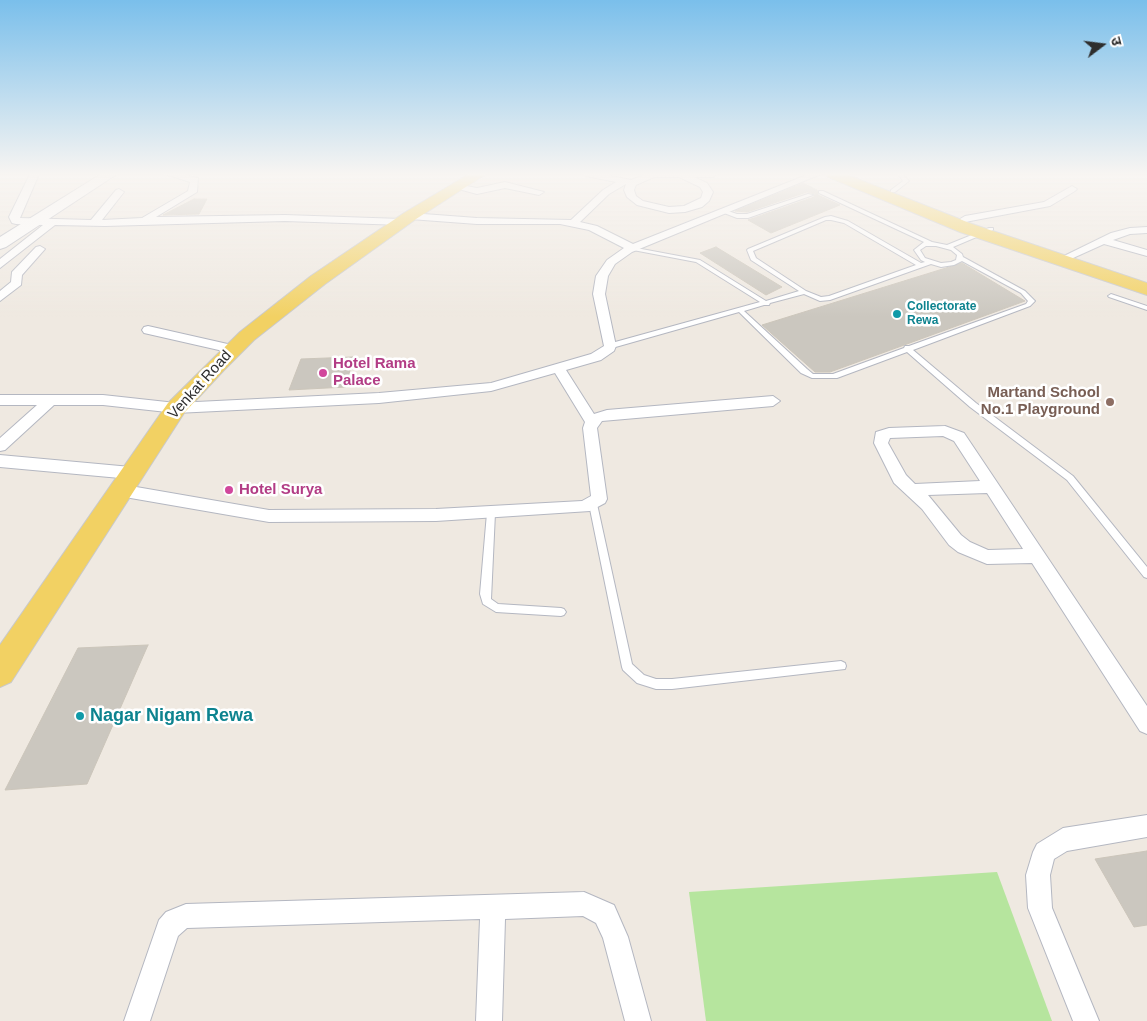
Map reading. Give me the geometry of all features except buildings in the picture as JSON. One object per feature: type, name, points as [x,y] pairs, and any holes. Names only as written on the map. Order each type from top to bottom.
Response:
[{"type":"main road","name":"Venkat Road","points":[[0,672],[125,481],[176,408],[232,349],[318,280],[402,222]]},
{"type":"main road","points":[[960,222],[1147,289]]},
{"type":"main road","points":[[969,222],[985,231],[1147,278]]},
{"type":"street","points":[[0,244],[32,222]]},
{"type":"street","points":[[0,265],[53,222]]},
{"type":"street","points":[[66,222],[126,222]]},
{"type":"street","points":[[508,222],[573,223],[593,228],[633,248]]},
{"type":"street","points":[[0,400],[103,400],[176,408],[459,391],[491,387],[602,354],[610,346],[599,294],[602,276],[611,262],[633,248],[696,222]]},
{"type":"street","points":[[1069,256],[1103,240],[1130,231],[1147,230]]},
{"type":"street","points":[[1103,240],[1147,253]]},
{"type":"street","points":[[0,297],[17,283],[16,274],[40,249]]},
{"type":"street","points":[[148,330],[232,349]]},
{"type":"street","points":[[558,368],[592,422]]},
{"type":"street","points":[[0,446],[51,400]]},
{"type":"street","points":[[0,461],[125,481],[232,512],[269,516],[491,513],[584,507],[593,504],[599,499],[600,494],[590,428],[592,422],[607,415],[773,401]]},
{"type":"street","points":[[1037,556],[987,557],[964,547],[955,540],[928,505],[910,490],[896,472],[880,443],[881,436],[889,433],[952,433],[964,444],[1147,724]]},
{"type":"street","points":[[910,490],[992,487]]},
{"type":"street","points":[[1086,1021],[1040,908],[1038,875],[1046,852],[1063,840],[1147,826]]},
{"type":"street","points":[[137,1021],[168,929],[176,920],[186,916],[584,904],[605,914],[615,936],[638,1021]]},
{"type":"street","points":[[489,1021],[493,908]]},
{"type":"lane","points":[[818,222],[750,250],[752,259],[804,292],[820,299],[830,298],[930,262]]},
{"type":"lane","points":[[845,222],[922,266]]},
{"type":"lane","points":[[741,311],[804,371],[812,376],[834,376],[1028,305],[1032,301],[1024,292],[960,258],[957,252],[948,247],[930,243],[884,222]]},
{"type":"lane","points":[[948,247],[985,231]]},
{"type":"lane","points":[[930,243],[921,245],[917,250],[920,256],[930,262],[952,264],[960,258]]},
{"type":"lane","points":[[633,248],[698,261],[767,304]]},
{"type":"lane","points":[[610,346],[767,304],[804,292]]},
{"type":"lane","points":[[1111,296],[1147,308]]},
{"type":"lane","points":[[907,348],[973,405],[1070,478],[1147,574]]},
{"type":"lane","points":[[593,504],[627,667],[641,679],[656,684],[672,684],[842,666]]},
{"type":"lane","points":[[491,513],[484,594],[486,601],[496,608],[561,612]]},
{"type":"green space","points":[[997,872],[1052,1021],[706,1021],[689,892]]},
{"type":"place","name":"Collectorate Rewa","points":[[897,314]]},
{"type":"place","name":"Hotel Rama Palace","points":[[323,373]]},
{"type":"place","name":"Martand School No.1 Playground","points":[[1110,402]]},
{"type":"place","name":"Hotel Surya","points":[[229,490]]},
{"type":"place","name":"Nagar Nigam Rewa","points":[[80,716]]}]
